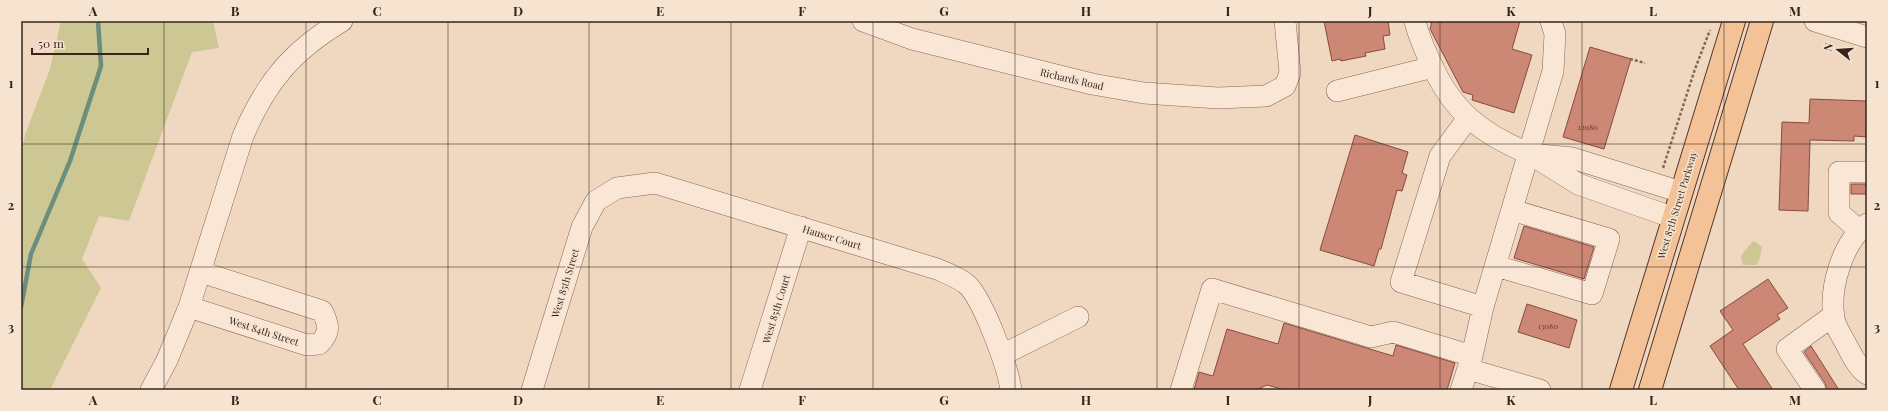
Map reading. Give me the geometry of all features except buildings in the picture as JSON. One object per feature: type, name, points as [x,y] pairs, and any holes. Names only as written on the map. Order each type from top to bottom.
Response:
[{"type":"main road","name":"West 87th Street Parkway","points":[[1621,390],[1734,21]]},
{"type":"main road","points":[[1650,390],[1762,21]]},
{"type":"main road","points":[[1659,360],[1652,345],[1688,226],[1687,209],[1681,192]]},
{"type":"street","name":"Richards Road","points":[[863,21],[912,39],[1092,84],[1144,93],[1218,98],[1266,96],[1284,86],[1290,73],[1285,21]]},
{"type":"street","points":[[1415,21],[1418,34],[1433,67],[1456,107],[1468,118],[1492,136],[1530,154],[1578,184],[1674,218]]},
{"type":"street","points":[[1462,390],[1483,307],[1530,154],[1553,71],[1555,34],[1551,21]]},
{"type":"street","points":[[1815,21],[1867,37]]},
{"type":"street","points":[[150,390],[167,360],[189,307],[243,136],[253,111],[271,82],[291,59],[331,24]]},
{"type":"street","points":[[1337,91],[1433,67]]},
{"type":"street","points":[[1468,118],[1440,156],[1401,282],[1483,307]]},
{"type":"street","points":[[1530,154],[1572,158],[1681,192]]},
{"type":"street","points":[[1867,172],[1839,172],[1839,213],[1863,227],[1846,248],[1833,288],[1832,303],[1840,334],[1852,357],[1867,374]]},
{"type":"street","name":"Hauser Court","points":[[617,188],[655,184],[937,269],[965,282],[975,293],[1002,355],[1009,376],[1011,390]]},
{"type":"street","name":"West 85th Street","points":[[532,390],[582,227],[596,201],[617,188]]},
{"type":"street","points":[[1496,266],[1592,294],[1609,239],[1512,210]]},
{"type":"street","name":"West 85th Court","points":[[750,390],[801,227]]},
{"type":"street","name":"West 84th Street","points":[[189,307],[307,345],[319,344],[326,336],[328,323],[322,311],[200,272]]},
{"type":"street","points":[[1181,390],[1212,289],[1371,337],[1393,332],[1540,390]]},
{"type":"street","points":[[1814,390],[1787,349],[1834,315]]},
{"type":"street","points":[[1002,355],[1078,316]]},
{"type":"path","points":[[1663,170],[1695,69],[1711,28]]},
{"type":"path","points":[[1630,59],[1645,63]]},
{"type":"shaded area","points":[[61,21],[213,21],[219,48],[192,52],[129,221],[99,216],[82,259],[101,288],[50,390],[21,390],[21,154],[25,135],[50,69]]},
{"type":"shaded area","points":[[1753,241],[1762,247],[1759,261],[1756,265],[1743,265],[1741,259],[1742,254]]},
{"type":"waterway","points":[[21,307],[31,254],[70,161],[101,66],[98,21]]}]
